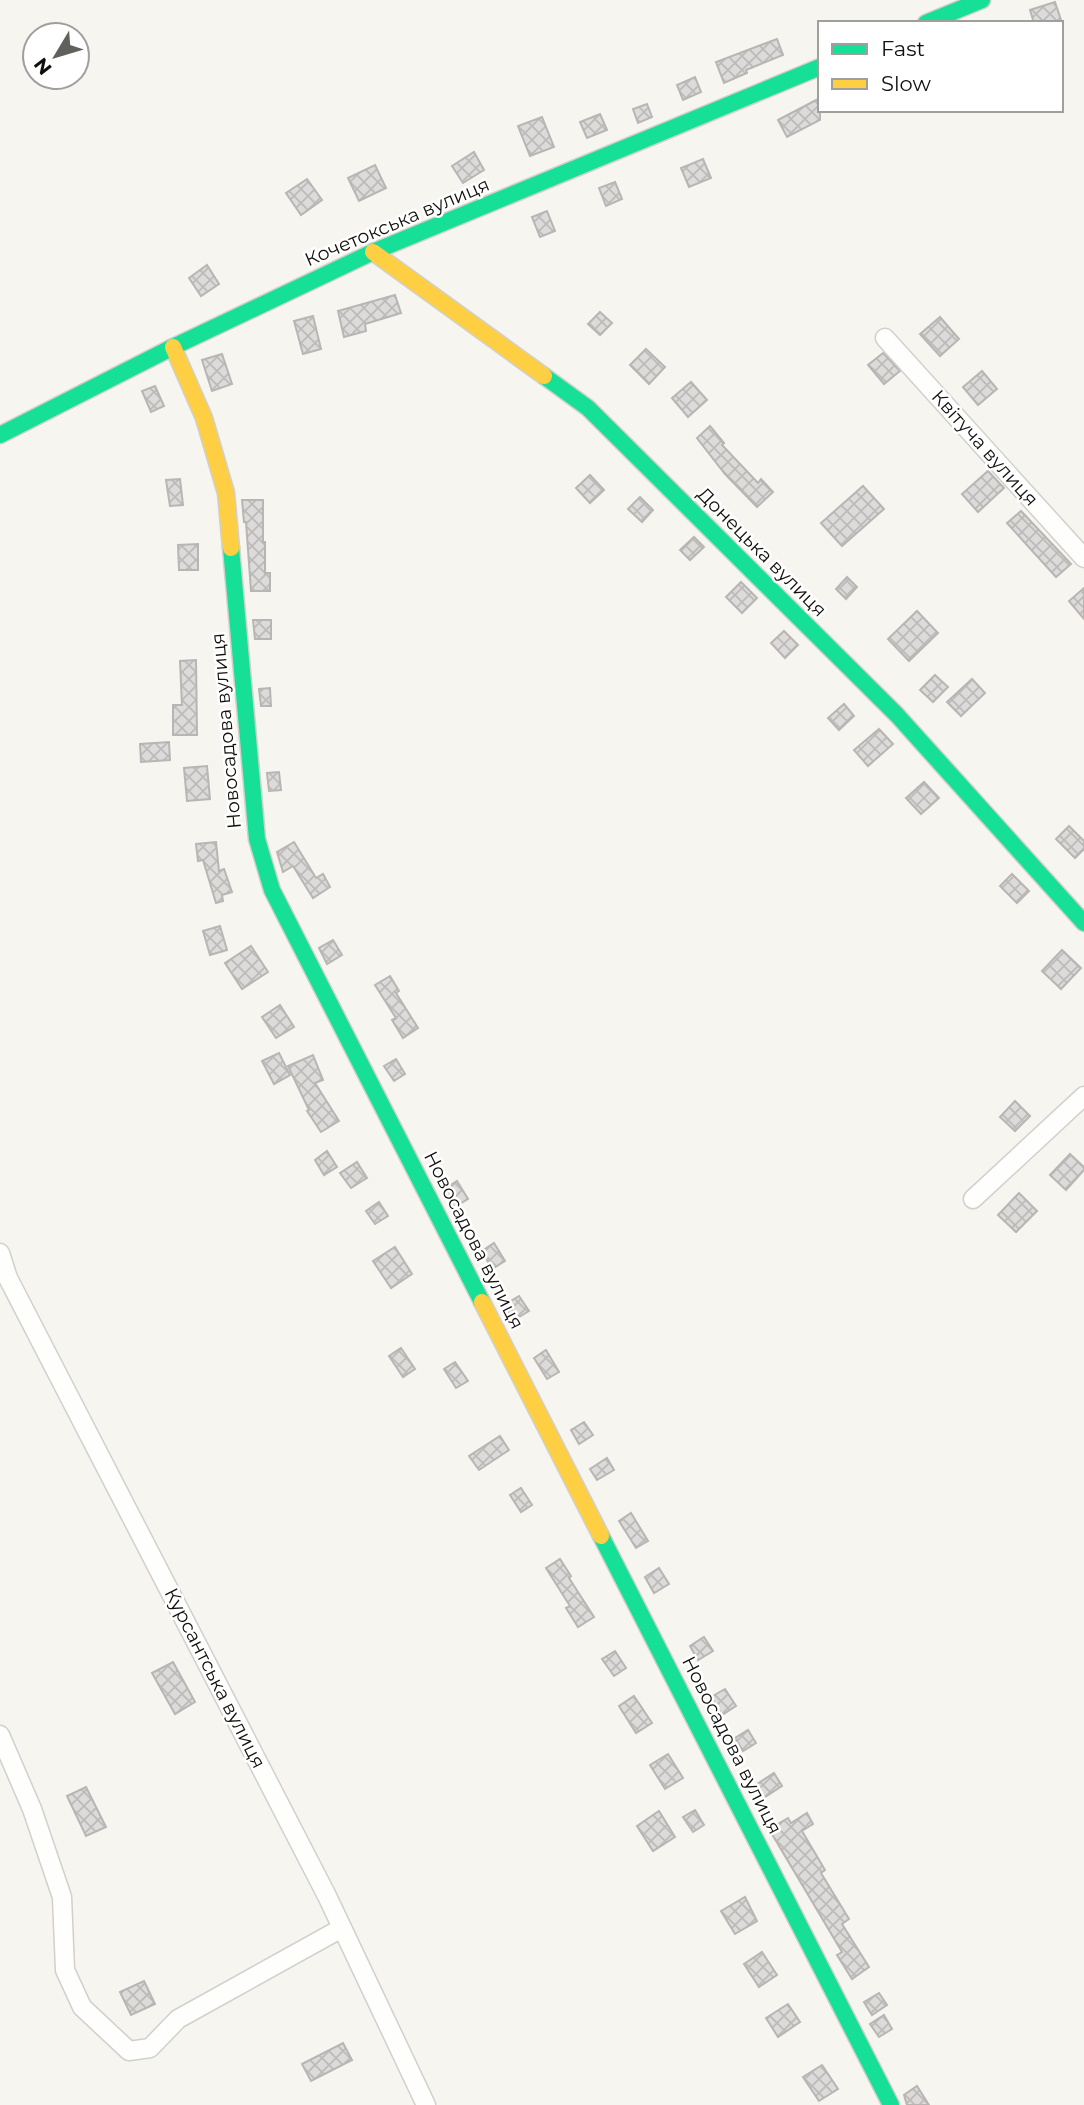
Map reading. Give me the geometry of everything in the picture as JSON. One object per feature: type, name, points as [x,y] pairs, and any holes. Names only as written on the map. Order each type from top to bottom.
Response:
[{"type":"street","points":[[931,21],[982,0]]},
{"type":"street","name":"Кочетокська вулиця","points":[[0,435],[173,347],[373,252],[818,68]]},
{"type":"street","name":"Донецька вулиця","points":[[373,252],[588,408],[897,715],[1084,923]]},
{"type":"street","name":"Квітуча вулиця","points":[[885,338],[1084,558]]},
{"type":"street","name":"Новосадова вулиця","points":[[173,347],[204,418],[226,493],[257,839],[272,890],[891,2105]]},
{"type":"street","points":[[973,1199],[1084,1096]]},
{"type":"street","name":"Курсантська вулиця","points":[[0,1253],[8,1278],[342,1928],[426,2105]]},
{"type":"street","points":[[0,1735],[32,1809],[62,1897],[65,1970],[82,2007],[129,2051],[150,2048],[178,2019],[342,1928]]},
{"type":"building","points":[[1055,2],[1061,21],[1033,21],[1030,10]]},
{"type":"building","points":[[777,39],[783,55],[746,70],[747,73],[724,83],[716,62]]},
{"type":"building","points":[[695,77],[701,92],[683,100],[677,85]]},
{"type":"building","points":[[818,99],[820,120],[787,137],[778,120]]},
{"type":"building","points":[[647,104],[652,117],[638,123],[633,109]]},
{"type":"building","points":[[600,114],[607,130],[587,138],[580,122]]},
{"type":"building","points":[[542,117],[554,147],[530,156],[518,126]]},
{"type":"building","points":[[474,152],[484,170],[463,183],[452,166]]},
{"type":"building","points":[[703,159],[711,178],[689,187],[681,168]]},
{"type":"building","points":[[375,165],[386,188],[359,201],[348,178]]},
{"type":"building","points":[[307,179],[322,200],[301,215],[286,193]]},
{"type":"building","points":[[615,182],[622,199],[606,206],[599,188]]},
{"type":"building","points":[[547,211],[555,231],[540,237],[532,217]]},
{"type":"building","points":[[207,265],[219,284],[201,296],[189,278]]},
{"type":"building","points":[[395,295],[401,313],[365,324],[366,331],[344,337],[338,311]]},
{"type":"building","points":[[600,312],[612,323],[600,335],[588,324]]},
{"type":"building","points":[[313,316],[321,349],[303,354],[294,321]]},
{"type":"building","points":[[940,317],[959,339],[940,356],[920,334]]},
{"type":"building","points":[[646,349],[665,367],[649,384],[630,365]]},
{"type":"building","points":[[883,353],[900,371],[884,384],[868,365]]},
{"type":"building","points":[[222,354],[232,384],[212,391],[202,360]]},
{"type":"building","points":[[982,371],[997,389],[978,405],[963,387]]},
{"type":"building","points":[[691,382],[707,400],[688,417],[672,398]]},
{"type":"building","points":[[155,386],[164,406],[151,412],[142,391]]},
{"type":"building","points":[[710,426],[724,443],[722,445],[758,483],[761,479],[773,492],[757,507],[725,474],[697,438]]},
{"type":"building","points":[[988,471],[1004,488],[978,512],[962,494]]},
{"type":"building","points":[[590,475],[604,490],[590,503],[576,488]]},
{"type":"building","points":[[180,479],[183,505],[170,506],[166,480]]},
{"type":"building","points":[[863,486],[884,509],[842,546],[821,523]]},
{"type":"building","points":[[640,497],[653,510],[642,522],[628,509]]},
{"type":"building","points":[[242,500],[263,500],[265,573],[270,573],[270,591],[251,591]]},
{"type":"building","points":[[1021,511],[1071,564],[1056,577],[1007,523]]},
{"type":"building","points":[[694,537],[704,547],[690,560],[680,550]]},
{"type":"building","points":[[198,544],[198,570],[179,570],[178,545]]},
{"type":"building","points":[[847,577],[857,587],[846,599],[836,589]]},
{"type":"building","points":[[741,582],[757,598],[742,613],[726,597]]},
{"type":"building","points":[[1084,588],[1084,619],[1069,601]]},
{"type":"building","points":[[917,611],[938,633],[909,661],[888,639]]},
{"type":"building","points":[[253,620],[271,620],[271,639],[255,639]]},
{"type":"building","points":[[784,631],[798,645],[785,658],[771,643]]},
{"type":"building","points":[[196,660],[197,735],[173,735],[173,705],[182,705],[180,661]]},
{"type":"building","points":[[935,675],[948,687],[933,702],[920,690]]},
{"type":"building","points":[[972,679],[985,693],[961,716],[947,702]]},
{"type":"building","points":[[270,688],[271,706],[261,706],[259,689]]},
{"type":"building","points":[[844,704],[854,716],[839,730],[828,718]]},
{"type":"building","points":[[879,729],[893,744],[868,766],[854,750]]},
{"type":"building","points":[[169,742],[170,760],[141,762],[140,744]]},
{"type":"building","points":[[207,766],[210,799],[187,801],[184,768]]},
{"type":"building","points":[[279,772],[281,790],[269,791],[267,773]]},
{"type":"building","points":[[924,782],[939,798],[921,814],[906,798]]},
{"type":"building","points":[[1069,826],[1084,841],[1084,849],[1075,858],[1056,839]]},
{"type":"building","points":[[216,842],[219,871],[224,869],[232,892],[222,895],[223,901],[216,903],[203,860],[198,861],[196,844]]},
{"type":"building","points":[[294,842],[316,878],[323,874],[330,887],[313,898],[293,866],[283,872],[277,852]]},
{"type":"building","points":[[1012,874],[1029,891],[1017,903],[1000,886]]},
{"type":"building","points":[[220,926],[227,950],[210,955],[203,931]]},
{"type":"building","points":[[333,940],[342,955],[327,964],[319,948]]},
{"type":"building","points":[[251,946],[268,972],[242,989],[225,963]]},
{"type":"building","points":[[1062,950],[1081,968],[1061,989],[1042,971]]},
{"type":"building","points":[[390,976],[399,991],[396,993],[418,1028],[403,1038],[392,1020],[396,1018],[375,985]]},
{"type":"building","points":[[280,1005],[294,1027],[276,1038],[262,1017]]},
{"type":"building","points":[[279,1053],[290,1075],[274,1084],[262,1061]]},
{"type":"building","points":[[313,1055],[323,1080],[315,1083],[339,1121],[321,1132],[307,1111],[309,1110],[288,1066]]},
{"type":"building","points":[[396,1059],[405,1074],[394,1081],[384,1066]]},
{"type":"building","points":[[1015,1101],[1030,1116],[1015,1131],[1000,1117]]},
{"type":"building","points":[[327,1151],[337,1167],[324,1175],[315,1160]]},
{"type":"building","points":[[1070,1154],[1084,1170],[1066,1190],[1050,1175]]},
{"type":"building","points":[[357,1162],[367,1178],[351,1188],[340,1173]]},
{"type":"building","points":[[457,1181],[468,1199],[453,1208],[443,1190]]},
{"type":"building","points":[[1019,1193],[1037,1211],[1016,1232],[998,1215]]},
{"type":"building","points":[[379,1202],[388,1216],[375,1224],[366,1211]]},
{"type":"building","points":[[494,1243],[505,1261],[492,1269],[482,1251]]},
{"type":"building","points":[[395,1247],[412,1274],[391,1288],[373,1261]]},
{"type":"building","points":[[519,1296],[529,1311],[514,1320],[504,1305]]},
{"type":"building","points":[[401,1348],[415,1369],[403,1377],[389,1356]]},
{"type":"building","points":[[546,1350],[559,1372],[547,1379],[534,1358]]},
{"type":"building","points":[[455,1362],[468,1381],[456,1388],[444,1369]]},
{"type":"building","points":[[584,1422],[593,1435],[579,1444],[571,1430]]},
{"type":"building","points":[[500,1436],[509,1450],[479,1470],[469,1456]]},
{"type":"building","points":[[607,1458],[614,1470],[597,1480],[590,1469]]},
{"type":"building","points":[[521,1488],[532,1505],[521,1512],[510,1495]]},
{"type":"building","points":[[631,1513],[648,1541],[636,1548],[619,1521]]},
{"type":"building","points":[[560,1559],[594,1617],[578,1627],[566,1608],[570,1606],[546,1568]]},
{"type":"building","points":[[659,1568],[669,1584],[654,1593],[645,1577]]},
{"type":"building","points":[[704,1637],[713,1651],[698,1660],[690,1646]]},
{"type":"building","points":[[615,1651],[626,1668],[614,1676],[602,1659]]},
{"type":"building","points":[[173,1662],[195,1702],[175,1714],[152,1673]]},
{"type":"building","points":[[725,1689],[736,1706],[722,1715],[711,1697]]},
{"type":"building","points":[[634,1696],[652,1723],[636,1733],[619,1706]]},
{"type":"building","points":[[748,1730],[756,1743],[743,1751],[735,1738]]},
{"type":"building","points":[[668,1754],[683,1778],[665,1789],[650,1765]]},
{"type":"building","points":[[774,1773],[782,1786],[762,1799],[754,1786]]},
{"type":"building","points":[[86,1787],[106,1827],[86,1836],[67,1796]]},
{"type":"building","points":[[695,1810],[704,1825],[693,1832],[683,1817]]},
{"type":"building","points":[[659,1811],[675,1837],[653,1851],[637,1826]]},
{"type":"building","points":[[807,1813],[813,1824],[802,1831],[825,1870],[821,1873],[849,1919],[842,1924],[869,1967],[852,1979],[837,1955],[842,1952],[769,1829],[788,1818],[791,1823]]},
{"type":"building","points":[[745,1897],[757,1921],[735,1934],[721,1911]]},
{"type":"building","points":[[762,1952],[777,1975],[759,1987],[744,1964]]},
{"type":"building","points":[[144,1981],[155,2004],[131,2015],[120,1992]]},
{"type":"building","points":[[879,1993],[887,2005],[872,2015],[864,2002]]},
{"type":"building","points":[[788,2004],[800,2022],[778,2037],[766,2018]]},
{"type":"building","points":[[884,2015],[892,2029],[879,2037],[870,2024]]},
{"type":"building","points":[[343,2043],[352,2060],[311,2081],[302,2064]]},
{"type":"building","points":[[822,2065],[838,2089],[819,2101],[803,2077]]},
{"type":"building","points":[[917,2086],[929,2105],[907,2105],[904,2095]]},
{"type":"traffic: fast","points":[[931,21],[982,0]]},
{"type":"traffic: fast","points":[[0,435],[173,347],[373,252],[818,68]]},
{"type":"traffic: fast","points":[[544,376],[588,408],[897,715],[1084,923]]},
{"type":"traffic: fast","points":[[231,548],[257,839],[272,890],[482,1302]]},
{"type":"traffic: fast","points":[[601,1536],[891,2105]]},
{"type":"traffic: slow","points":[[373,252],[544,376]]},
{"type":"traffic: slow","points":[[173,347],[204,418],[226,493],[231,548]]},
{"type":"traffic: slow","points":[[482,1302],[601,1536]]}]
